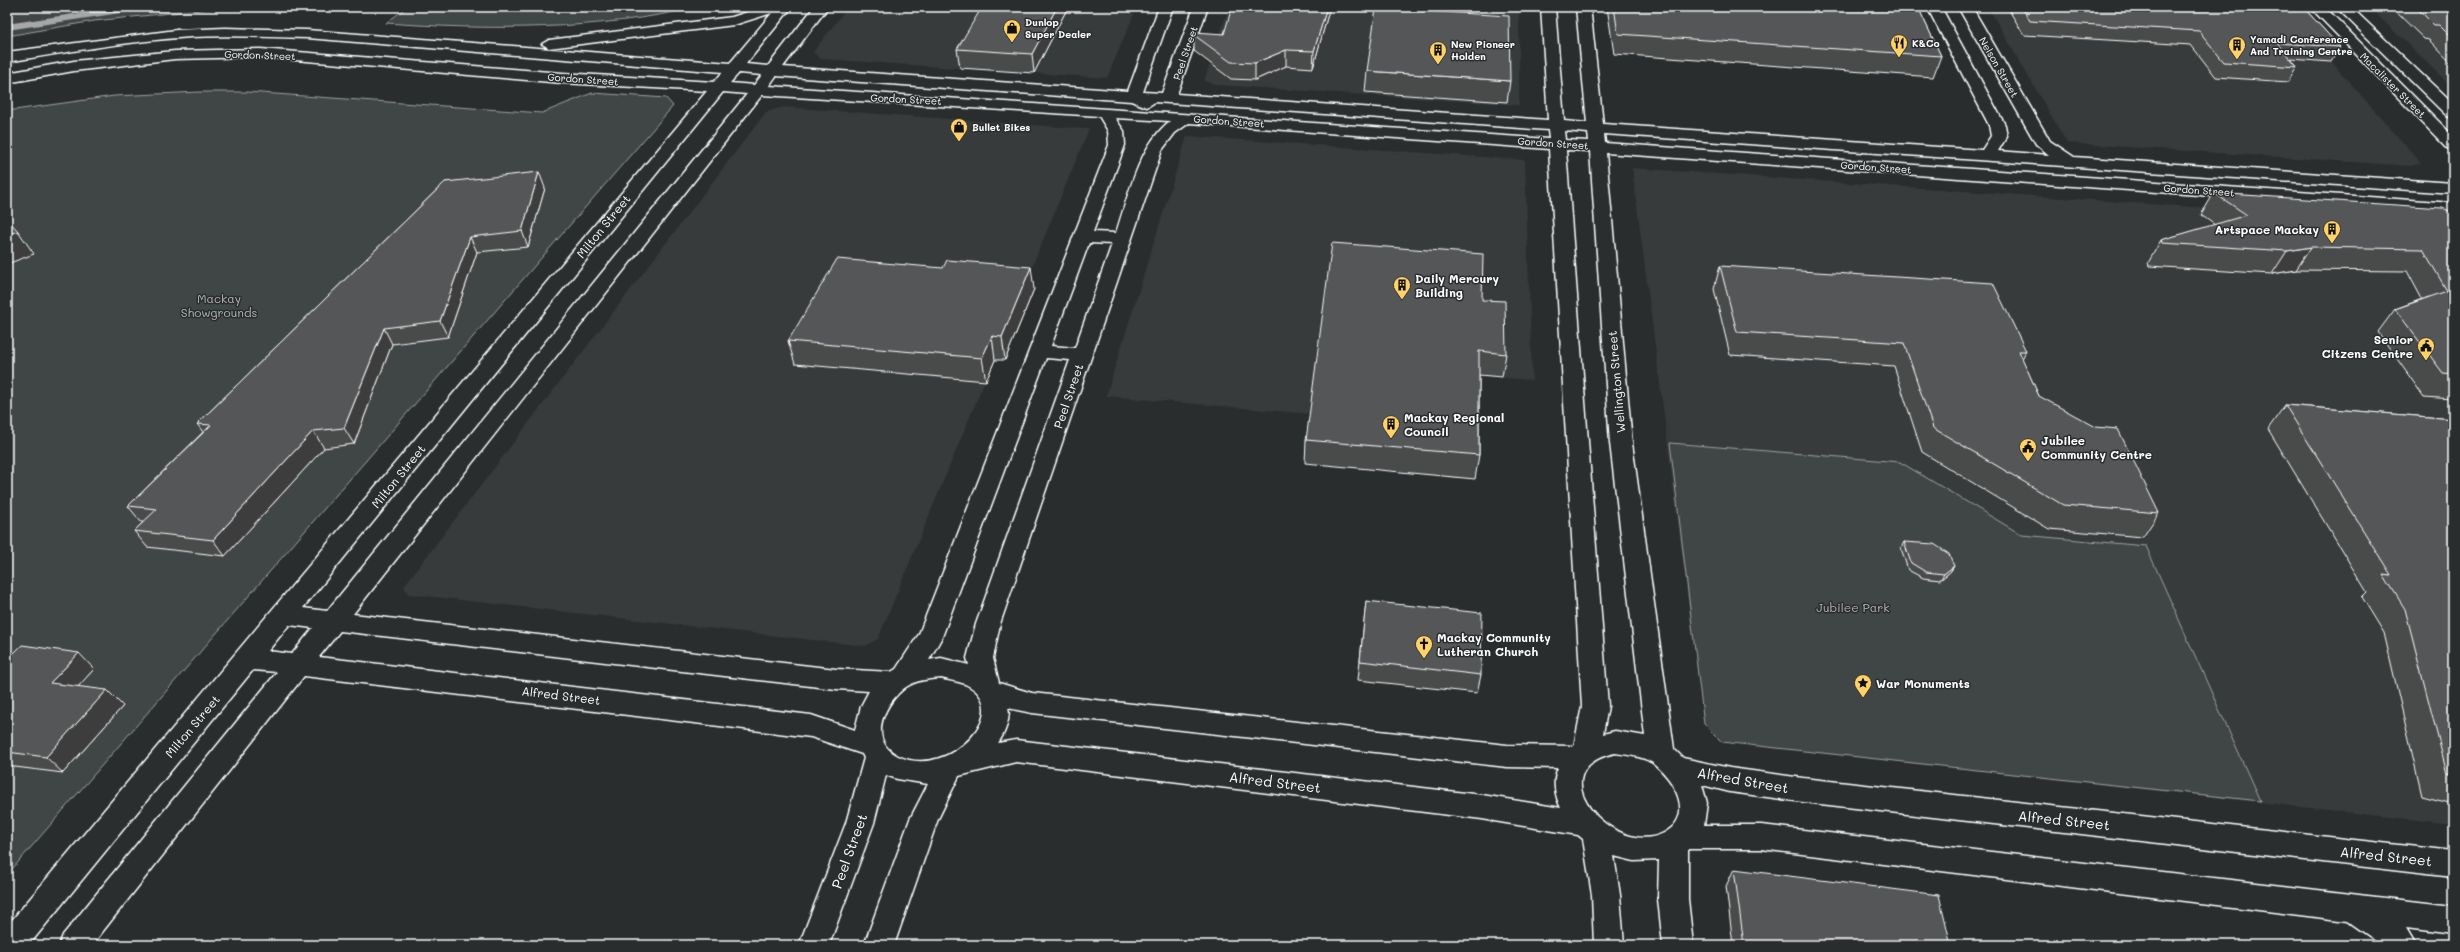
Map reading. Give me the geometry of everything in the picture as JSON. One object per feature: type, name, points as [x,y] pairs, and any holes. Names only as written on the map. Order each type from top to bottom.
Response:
[{"type":"street","points":[[390,40],[558,44],[734,21],[777,7]]},
{"type":"street","name":"Milton Street","points":[[10,945],[248,659],[716,88],[785,7]]},
{"type":"street","points":[[74,945],[773,71],[821,7]]},
{"type":"street","points":[[1166,7],[1134,96],[1162,108],[1218,113],[1234,122]]},
{"type":"street","name":"Peel Street","points":[[1168,98],[1201,7]]},
{"type":"street","points":[[1548,7],[1555,135],[1595,706],[1582,753]]},
{"type":"street","name":"Wellington Street","points":[[1583,7],[1596,137],[1621,443],[1669,761]]},
{"type":"street","points":[[1934,7],[1997,125],[1999,136],[1987,155]]},
{"type":"street","name":"Nelson Street","points":[[1965,7],[2022,131]]},
{"type":"street","name":"Macalister Street","points":[[2317,7],[2453,146]]},
{"type":"street","name":"Macalister Street","points":[[2343,7],[2453,113]]},
{"type":"street","name":"Gordon Street","points":[[7,57],[116,40],[178,34],[248,32],[390,40],[773,71],[1168,98],[1555,135]]},
{"type":"street","name":"Gordon Street","points":[[7,78],[74,66],[175,55],[260,53],[757,91],[1104,112],[1234,122],[1987,155],[2453,188]]},
{"type":"street","points":[[284,615],[836,679],[900,679],[935,668],[960,670],[975,676],[990,690],[997,707],[996,722],[990,736],[980,750],[957,764],[929,772],[909,772],[892,766],[875,751],[867,731],[869,714],[878,699],[900,679],[930,637],[1117,145],[1116,131],[1104,112]]},
{"type":"street","name":"Peel Street","points":[[990,690],[980,658],[985,635],[1154,149],[1166,133],[1185,118]]},
{"type":"street","name":"Nelson Street","points":[[1997,125],[2022,131],[2070,161]]},
{"type":"street","name":"Gordon Street","points":[[1596,137],[2453,208]]},
{"type":"street","points":[[2318,178],[2375,189],[2453,195]]},
{"type":"street","points":[[1082,237],[1123,239]]},
{"type":"street","points":[[1038,351],[1082,355]]},
{"type":"street","name":"Alfred Street","points":[[248,659],[811,726],[875,751]]},
{"type":"street","points":[[990,690],[1032,703],[1499,755],[1582,753]]},
{"type":"street","points":[[1631,743],[1669,761],[1687,782],[1693,796],[1694,811],[1690,825],[1677,839],[1661,847],[1640,849],[1613,843],[1591,830],[1574,811],[1568,796],[1566,782],[1569,768],[1582,753],[1600,744],[1631,743]]},
{"type":"street","name":"Peel Street","points":[[814,945],[860,823],[875,751]]},
{"type":"street","name":"Alfred Street","points":[[957,764],[1016,751],[1498,809],[1591,830]]},
{"type":"street","name":"Alfred Street","points":[[1669,761],[1730,780],[1803,790],[2453,864]]},
{"type":"street","points":[[879,945],[924,819],[957,764]]},
{"type":"street","points":[[1591,830],[1606,896],[1610,945]]},
{"type":"street","points":[[1677,839],[1761,837],[2453,920]]},
{"type":"street","points":[[1677,839],[1673,899],[1678,945]]},
{"type":"street","points":[[2351,907],[2394,936],[2401,945]]},
{"type":"shaded area","points":[[848,7],[1137,7],[1107,78],[821,59],[813,52]]},
{"type":"shaded area","points":[[1229,7],[1519,7],[1519,105],[1217,85],[1204,81]]},
{"type":"shaded area","points":[[1988,7],[2283,7],[2421,163],[2411,166],[2067,143]]},
{"type":"shaded area","points":[[2369,7],[2453,7],[2453,88]]},
{"type":"shaded area","points":[[783,107],[1089,129],[878,639],[865,646],[408,594],[404,586],[766,112]]},
{"type":"shaded area","points":[[1187,136],[1525,160],[1532,380],[1318,362],[1311,414],[1106,396]]},
{"type":"shaded area","points":[[1632,168],[2453,225],[2453,824],[1722,742],[1704,724]]},
{"type":"green space","points":[[7,7],[229,7],[94,21],[7,36]]},
{"type":"green space","points":[[407,7],[697,7],[621,21],[542,27],[463,27],[386,23]]},
{"type":"green space","name":"Mackay Showgrounds","points":[[200,92],[247,92],[542,113],[592,93],[666,98],[673,106],[7,875],[7,111],[114,96]]},
{"type":"green space","name":"Jubilee Park","points":[[1670,443],[1900,462],[2022,535],[2146,546],[2260,801],[1722,742],[1704,724]]},
{"type":"building","points":[[982,7],[1057,7],[1032,54],[957,49]]},
{"type":"building","points":[[1232,7],[1327,7],[1314,51],[1286,50],[1255,63],[1231,62],[1194,35],[1195,32],[1224,34]]},
{"type":"building","points":[[1614,7],[1918,7],[1941,56],[1618,34]]},
{"type":"building","points":[[2022,7],[2303,7],[2340,47],[2277,43],[2297,67],[2224,62],[2199,31],[2030,21]]},
{"type":"building","points":[[2416,7],[2453,7],[2453,39],[2439,25],[2434,25]]},
{"type":"building","name":"New Pioneer Holden","points":[[1376,8],[1509,16],[1510,81],[1367,71]]},
{"type":"building","points":[[539,172],[522,231],[470,237],[440,321],[384,328],[344,428],[313,431],[213,540],[134,531],[157,509],[128,506],[211,425],[197,424],[445,182]]},
{"type":"building","points":[[2214,193],[2442,208],[2453,212],[2453,374],[2443,373],[2395,309],[2447,291],[2423,249],[2311,247],[2287,251],[2162,243],[2161,240],[2247,215]]},
{"type":"building","points":[[7,219],[18,231],[7,235]]},
{"type":"building","points":[[1332,243],[1483,254],[1482,300],[1505,301],[1506,354],[1479,351],[1479,455],[1306,440]]},
{"type":"building","points":[[837,259],[943,268],[947,260],[1031,267],[1002,337],[992,336],[982,358],[788,341]]},
{"type":"building","points":[[1720,266],[1993,283],[2026,351],[2019,351],[2039,396],[2096,427],[2118,429],[2159,513],[2063,505],[1933,428],[1904,343],[1737,332]]},
{"type":"building","points":[[2285,405],[2453,419],[2453,775],[2447,773],[2405,609],[2383,574],[2391,575]]},
{"type":"building","points":[[1904,542],[1934,544],[1949,554],[1954,566],[1944,574],[1926,572],[1911,563]]},
{"type":"building","points":[[1366,601],[1482,613],[1481,675],[1360,661]]},
{"type":"building","points":[[22,645],[79,653],[50,683],[107,690],[46,757],[7,752],[7,660]]},
{"type":"building","points":[[1734,869],[1939,895],[1951,945],[1744,945]]},
{"type":"waterway","points":[[7,27],[140,7]]},
{"type":"place","name":"Dunlop Super Dealer","points":[[1012,43]]},
{"type":"place","name":"K&Co","points":[[1899,58]]},
{"type":"place","name":"Yamadi Conference And Training Centre","points":[[2237,60]]},
{"type":"place","name":"New Pioneer Holden","points":[[1438,65]]},
{"type":"place","name":"Bullet Bikes","points":[[959,142]]},
{"type":"place","name":"Artspace Mackay","points":[[2332,244]]},
{"type":"place","name":"Daily Mercury Building","points":[[1402,300]]},
{"type":"place","name":"Senior Citzens Centre","points":[[2426,361]]},
{"type":"place","name":"Mackay Regional Council","points":[[1391,439]]},
{"type":"place","name":"Jubilee Community Centre","points":[[2028,462]]},
{"type":"place","name":"Mackay Community Lutheran Church","points":[[1424,659]]},
{"type":"place","name":"War Monuments","points":[[1863,698]]}]
